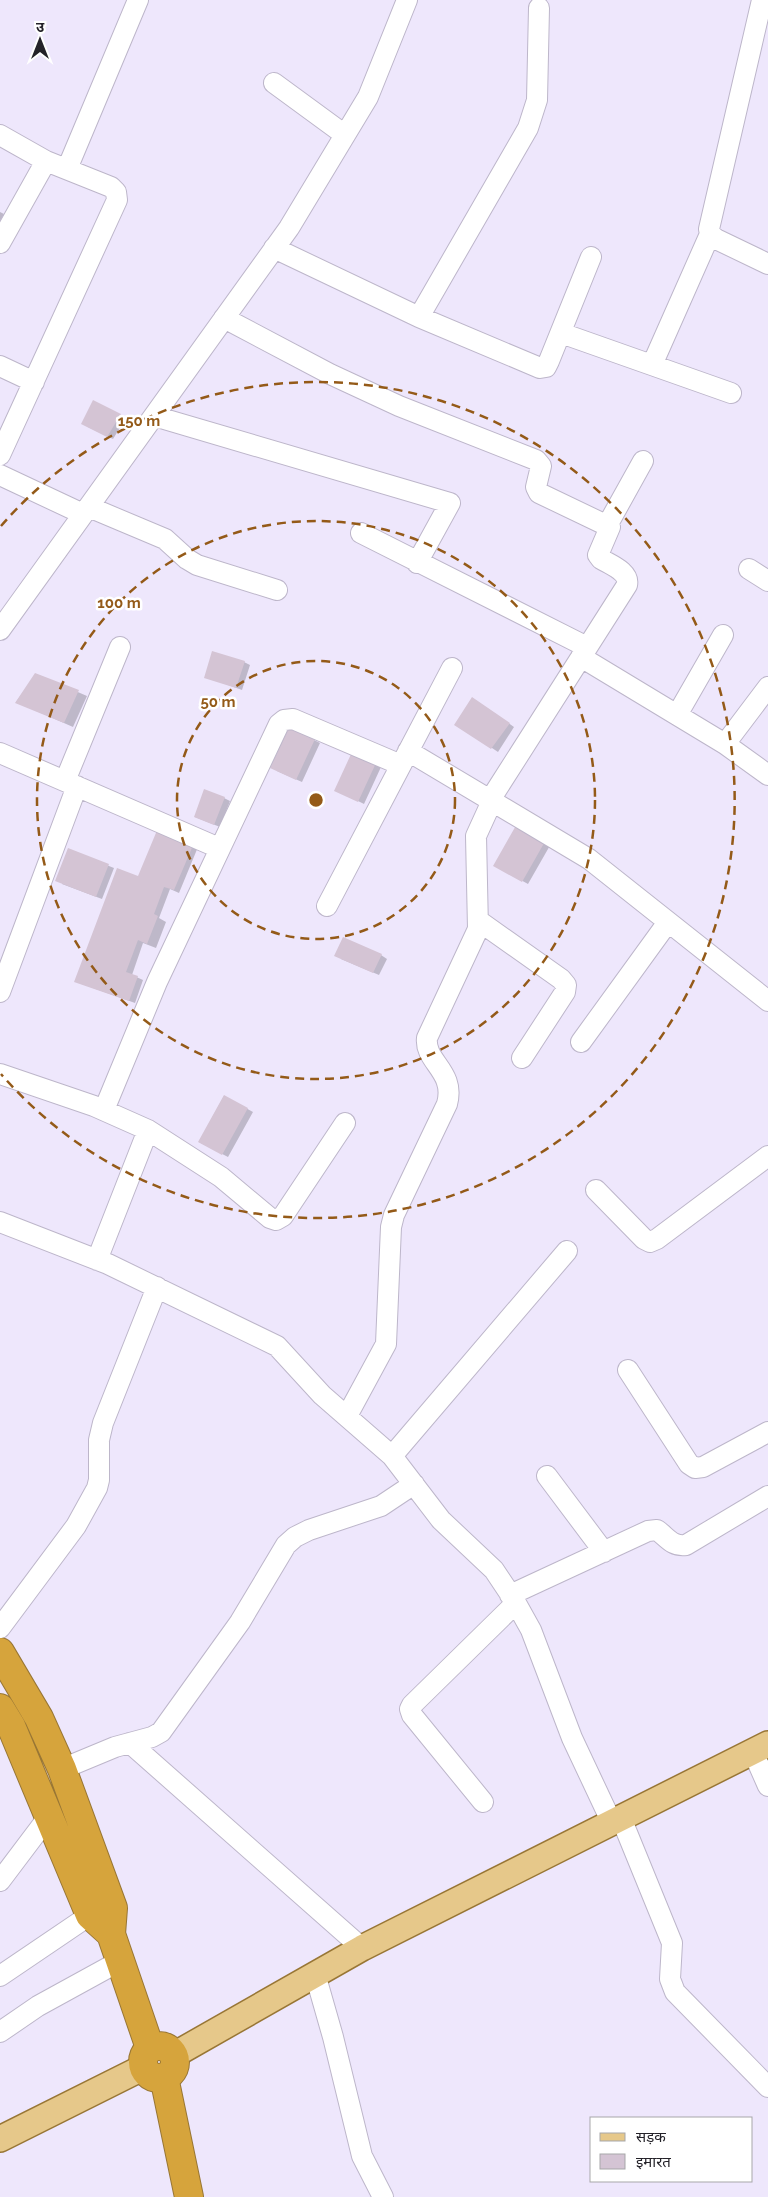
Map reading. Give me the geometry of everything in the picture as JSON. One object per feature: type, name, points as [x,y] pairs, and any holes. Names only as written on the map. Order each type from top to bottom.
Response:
[{"type":"highway","points":[[0,1652],[39,1718],[62,1769],[113,1908],[111,1934],[158,2062],[189,2197]]},
{"type":"highway","points":[[0,1708],[11,1726],[90,1916],[111,1934]]},
{"type":"main road","points":[[0,2139],[158,2062],[362,1948],[761,1748]]},
{"type":"street","points":[[0,630],[274,248],[368,98],[407,0]]},
{"type":"street","points":[[652,364],[710,234],[709,229],[762,0]]},
{"type":"street","points":[[67,169],[132,2]]},
{"type":"street","points":[[419,317],[528,128],[537,100],[539,8]]},
{"type":"street","points":[[274,83],[345,135]]},
{"type":"street","points":[[0,135],[46,161],[111,187],[116,192],[117,200],[0,455]]},
{"type":"street","points":[[0,243],[46,161]]},
{"type":"street","points":[[710,234],[768,264]]},
{"type":"street","points":[[274,248],[419,317],[540,368],[546,367],[550,360],[591,257]]},
{"type":"street","points":[[224,318],[330,374],[398,406],[536,460],[541,466],[536,487],[540,492],[608,524]]},
{"type":"street","points":[[561,333],[732,393]]},
{"type":"street","points":[[0,366],[34,382]]},
{"type":"street","points":[[154,416],[450,503],[417,563]]},
{"type":"street","points":[[347,1416],[386,1344],[391,1227],[394,1215],[449,1094],[449,1085],[426,1044],[427,1038],[476,936],[479,921],[476,836],[491,800],[628,585],[626,575],[601,559],[598,555],[609,530],[608,524],[643,461]]},
{"type":"street","points":[[0,474],[86,510],[165,539],[187,559],[197,564],[277,590]]},
{"type":"street","points":[[361,533],[584,652],[677,715],[725,744],[768,775]]},
{"type":"street","points":[[749,569],[768,582]]},
{"type":"street","points":[[677,715],[723,635]]},
{"type":"street","points":[[0,992],[71,783],[120,647]]},
{"type":"street","points":[[327,906],[452,668]]},
{"type":"street","points":[[725,744],[768,687]]},
{"type":"street","points":[[104,1110],[157,982],[279,724],[284,720],[293,719],[404,758],[491,800],[589,858],[768,1001]]},
{"type":"street","points":[[0,753],[219,848]]},
{"type":"street","points":[[479,921],[561,979],[566,985],[565,992],[522,1058]]},
{"type":"street","points":[[580,1042],[668,922]]},
{"type":"street","points":[[0,1074],[104,1110],[148,1130],[221,1177],[270,1218],[276,1220],[283,1216],[345,1123]]},
{"type":"street","points":[[97,1260],[148,1130]]},
{"type":"street","points":[[596,1190],[644,1239],[650,1242],[657,1239],[768,1156]]},
{"type":"street","points":[[0,1222],[97,1260],[157,1287],[277,1346],[322,1396],[392,1456],[441,1520],[494,1570],[531,1630],[572,1738],[616,1821],[672,1943],[670,1978],[675,1992],[768,2087]]},
{"type":"street","points":[[392,1456],[567,1251]]},
{"type":"street","points":[[0,1628],[76,1526],[97,1488],[100,1480],[102,1423],[157,1287]]},
{"type":"street","points":[[628,1370],[689,1464],[695,1468],[704,1467],[768,1432]]},
{"type":"street","points":[[547,1476],[604,1552]]},
{"type":"street","points":[[62,1769],[130,1743],[152,1737],[167,1725],[240,1622],[277,1558],[291,1541],[309,1530],[380,1506],[414,1484]]},
{"type":"street","points":[[483,1802],[412,1714],[410,1709],[412,1705],[513,1599],[648,1531],[657,1530],[673,1544],[678,1546],[686,1545],[768,1496]]},
{"type":"street","points":[[130,1743],[362,1948]]},
{"type":"street","points":[[761,1748],[768,1786]]},
{"type":"street","points":[[0,1881],[49,1816]]},
{"type":"street","points":[[0,1976],[90,1916]]},
{"type":"street","points":[[0,2032],[38,2006],[120,1961]]},
{"type":"street","points":[[315,1974],[333,2037],[362,2156],[383,2197]]},
{"type":"building","points":[[93,400],[121,414],[107,437],[81,424]]},
{"type":"building","points":[[212,651],[245,661],[236,688],[204,678]]},
{"type":"building","points":[[35,673],[79,690],[64,723],[15,703]]},
{"type":"building","points":[[472,697],[510,723],[491,749],[454,725]]},
{"type":"building","points":[[289,727],[315,739],[296,780],[270,768]]},
{"type":"building","points":[[352,752],[376,763],[358,802],[334,791]]},
{"type":"building","points":[[204,789],[225,797],[214,825],[194,817]]},
{"type":"building","points":[[518,822],[547,838],[522,882],[493,866]]},
{"type":"building","points":[[158,828],[194,843],[174,890],[164,887],[154,914],[158,916],[147,944],[138,940],[126,972],[138,976],[129,1001],[74,982],[117,868],[138,876]]},
{"type":"building","points":[[68,848],[109,864],[96,897],[55,881]]},
{"type":"building","points":[[343,937],[382,954],[373,973],[334,956]]},
{"type":"building","points":[[224,1095],[248,1108],[222,1155],[198,1142]]}]
